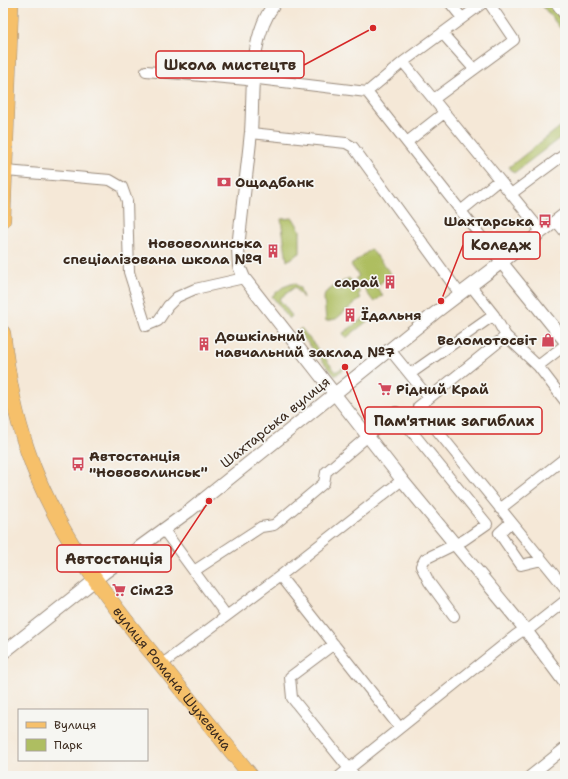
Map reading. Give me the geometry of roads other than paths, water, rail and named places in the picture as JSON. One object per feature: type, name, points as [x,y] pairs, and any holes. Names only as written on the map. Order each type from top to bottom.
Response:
[{"type":"main road","points":[[3,220],[11,3]]},
{"type":"main road","name":"вулиця Романа Шухевича","points":[[3,333],[15,400],[28,452],[49,500],[78,555],[94,580],[251,776]]},
{"type":"street","points":[[275,3],[267,13],[256,46],[251,133],[238,248],[238,266],[244,278],[335,395],[402,480],[525,629],[565,683]]},
{"type":"street","points":[[450,3],[462,18]]},
{"type":"street","points":[[367,92],[403,62],[483,3]]},
{"type":"street","points":[[434,99],[514,40],[489,3]]},
{"type":"street","points":[[557,3],[565,14]]},
{"type":"street","points":[[442,33],[474,69]]},
{"type":"street","points":[[403,62],[542,232]]},
{"type":"street","points":[[146,71],[258,80],[367,92],[565,341]]},
{"type":"street","points":[[407,142],[444,113]]},
{"type":"street","points":[[251,133],[346,143],[353,147],[460,294]]},
{"type":"street","points":[[511,194],[565,154]]},
{"type":"street","points":[[6,171],[110,180],[122,187],[127,201],[129,272],[146,326],[158,321],[168,306],[177,297],[195,289],[244,278]]},
{"type":"street","points":[[462,210],[499,180]]},
{"type":"street","points":[[561,218],[565,232]]},
{"type":"street","name":"Шахтарська вулиця","points":[[3,653],[94,580],[163,529],[335,395],[460,294],[561,218]]},
{"type":"street","points":[[471,286],[494,315],[506,336],[538,366],[564,397]]},
{"type":"street","points":[[410,374],[494,315]]},
{"type":"street","points":[[506,336],[418,407],[542,560],[563,583]]},
{"type":"street","points":[[538,366],[565,345]]},
{"type":"street","points":[[390,350],[429,398]]},
{"type":"street","points":[[194,571],[261,528],[274,525],[324,483],[326,472],[396,412],[487,524],[456,544],[426,559],[421,566],[429,582],[454,616]]},
{"type":"street","points":[[500,509],[565,458]]},
{"type":"street","points":[[161,665],[280,576],[402,480]]},
{"type":"street","points":[[511,522],[498,533],[521,565],[542,560]]},
{"type":"street","points":[[163,529],[226,615]]},
{"type":"street","points":[[280,576],[400,728]]},
{"type":"street","points":[[340,776],[352,772],[400,728],[525,629],[532,627],[565,601]]},
{"type":"street","points":[[334,644],[290,677],[292,698],[352,772]]},
{"type":"street","points":[[530,776],[565,748]]},
{"type":"place","name":"Школа мистецтв","points":[[373,28]]},
{"type":"place","name":"Ощадбанк","points":[[224,182]]},
{"type":"place","name":"Шахтарська","points":[[545,221]]},
{"type":"place","name":"Нововолинська спеціалізована школа №9","points":[[273,251]]},
{"type":"place","name":"сарай","points":[[390,282]]},
{"type":"place","name":"Коледж","points":[[441,301]]},
{"type":"place","name":"Їдальня","points":[[350,315]]},
{"type":"place","name":"Веломотосвіт","points":[[548,340]]},
{"type":"place","name":"Дошкільний навчальний заклад №7","points":[[204,344]]},
{"type":"place","name":"Пам'ятник загиблих","points":[[345,367]]},
{"type":"place","name":"Рідний Край","points":[[385,389]]},
{"type":"place","name":"Автостанція \"Нововолинськ\"","points":[[78,464]]},
{"type":"place","name":"Автостанція","points":[[209,501]]},
{"type":"place","name":"Сім23","points":[[119,590]]}]
